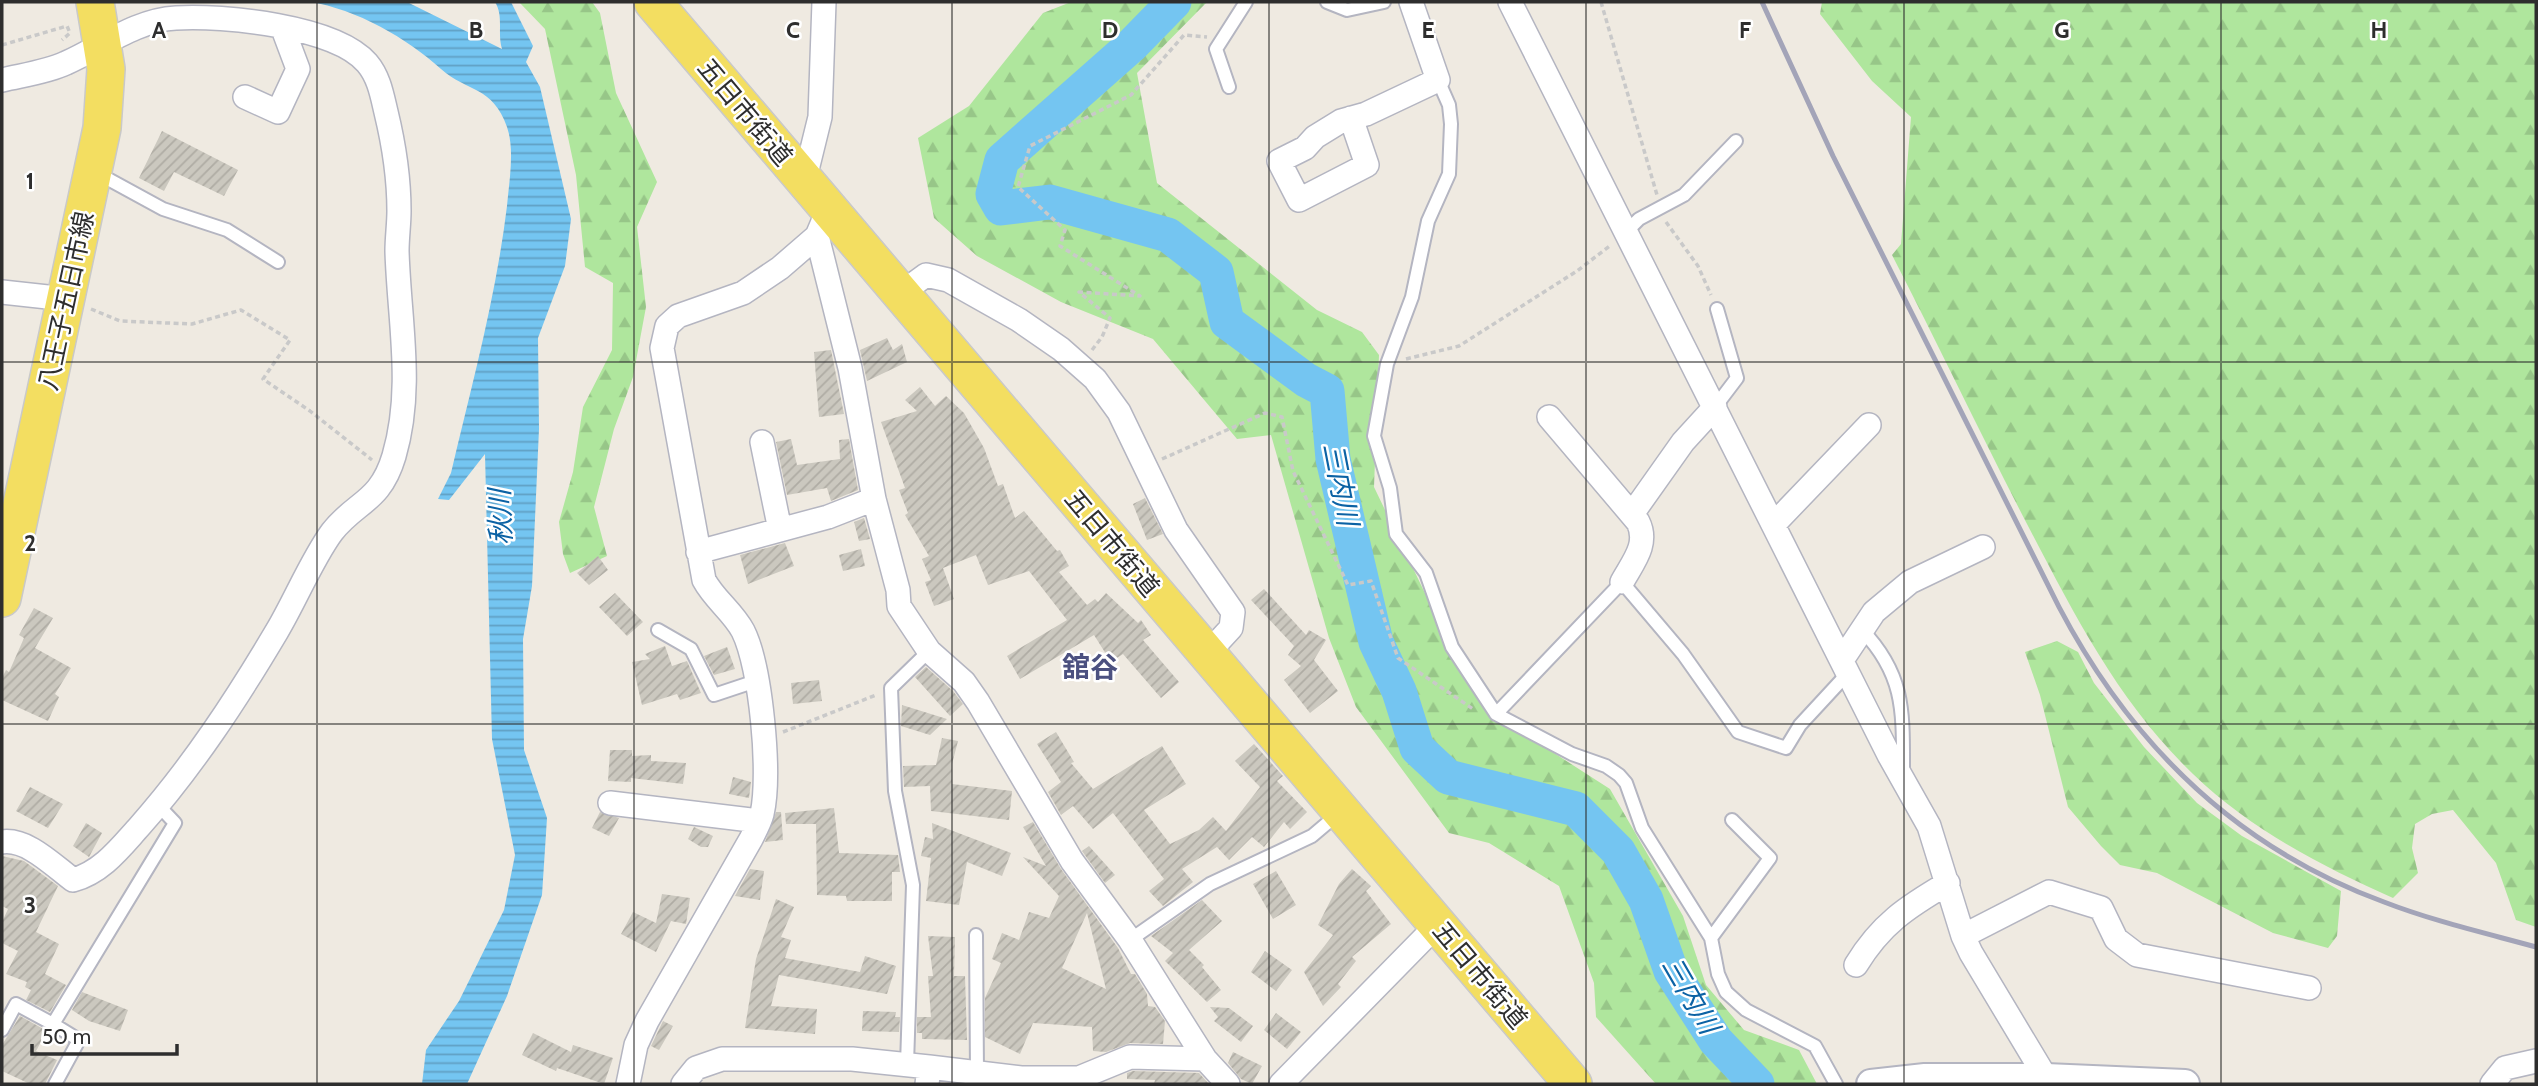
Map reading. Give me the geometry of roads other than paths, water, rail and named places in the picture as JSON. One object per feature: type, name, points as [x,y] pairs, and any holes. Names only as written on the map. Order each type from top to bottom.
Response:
[{"type":"main road","name":"五日市街道","points":[[653,2],[804,182],[823,223],[900,294],[1573,1084]]},
{"type":"main road","name":"八王子五日市線","points":[[2,598],[94,171],[105,106],[99,21]]},
{"type":"street","points":[[804,182],[820,117],[824,2]]},
{"type":"street","points":[[1351,118],[1438,80],[1411,2]]},
{"type":"street","points":[[1510,2],[1845,666],[1929,826],[1963,936],[1987,982],[2046,1078]]},
{"type":"street","points":[[2,80],[63,65],[99,21],[147,23],[174,18],[220,19],[283,29],[334,42],[365,62],[377,79],[398,177],[397,246],[405,365],[397,443],[388,472],[366,504],[332,532],[278,630],[219,724],[158,805],[97,870],[73,880],[29,848],[17,842],[2,842]]},
{"type":"street","points":[[245,97],[278,112],[298,69],[283,29]]},
{"type":"street","points":[[823,223],[874,499],[898,590],[899,606],[929,650],[971,692],[1072,861],[1130,940],[1205,1059],[1228,1084]]},
{"type":"street","points":[[628,1084],[636,1045],[647,1021],[759,821],[764,797],[764,740],[756,681],[743,631],[712,595],[704,580],[662,348],[663,336],[667,326],[678,316],[743,293],[780,268],[823,223]]},
{"type":"street","points":[[900,294],[926,275],[947,280],[1019,320],[1080,364],[1113,403],[1175,530],[1233,611],[1231,628],[1207,654]]},
{"type":"street","points":[[2,292],[66,299]]},
{"type":"street","points":[[1632,514],[1683,442],[1715,407]]},
{"type":"street","points":[[1549,417],[1632,514],[1644,534],[1643,543],[1622,582]]},
{"type":"street","points":[[1774,524],[1869,425]]},
{"type":"street","points":[[762,442],[780,530]]},
{"type":"street","points":[[698,552],[828,517],[874,499]]},
{"type":"street","points":[[1845,666],[1874,612],[1910,582],[1983,547]]},
{"type":"street","points":[[610,803],[759,821]]},
{"type":"street","points":[[1856,965],[1873,937],[1892,918],[1948,883]]},
{"type":"street","points":[[1963,936],[2049,892],[2101,908],[2116,939],[2137,955],[2309,988]]},
{"type":"street","points":[[1280,1084],[1437,925]]},
{"type":"street","points":[[683,1084],[696,1068],[722,1059],[852,1059],[921,1072],[977,1073],[1021,1078],[1079,1078],[1130,1057],[1205,1059]]},
{"type":"street","points":[[2491,1084],[2505,1068],[2536,1061]]},
{"type":"street","points":[[1871,1084],[1925,1078],[2046,1078],[2185,1084]]},
{"type":"lane","points":[[1229,87],[1216,48],[1246,2]]},
{"type":"lane","points":[[1327,2],[1347,10],[1384,2]]},
{"type":"lane","points":[[1438,80],[1450,114],[1449,174],[1428,221],[1417,280],[1387,364],[1374,436],[1390,488],[1396,534],[1426,573],[1452,647],[1496,713],[1572,754],[1606,766],[1619,775],[1626,783],[1648,838],[1711,938],[1718,974],[1732,1000],[1815,1046],[1836,1084]]},
{"type":"lane","points":[[1625,233],[1639,219],[1684,195],[1736,141]]},
{"type":"lane","points":[[94,171],[163,209],[227,230],[278,262]]},
{"type":"lane","points":[[1715,407],[1737,378],[1717,309]]},
{"type":"lane","points":[[1496,713],[1622,582],[1683,654],[1738,732],[1751,738],[1786,748],[1845,666]]},
{"type":"lane","points":[[657,630],[691,649],[714,695],[756,681]]},
{"type":"lane","points":[[1862,630],[1883,652],[1896,684],[1903,717],[1903,778]]},
{"type":"lane","points":[[921,1072],[913,884],[895,791],[891,688],[929,650]]},
{"type":"lane","points":[[53,1024],[175,822],[158,805]]},
{"type":"lane","points":[[1130,940],[1210,884],[1312,836],[1341,812]]},
{"type":"lane","points":[[1711,938],[1770,858],[1732,820]]},
{"type":"lane","points":[[976,935],[977,1073]]},
{"type":"lane","points":[[2,1030],[16,1004],[79,1040],[55,1084]]},
{"type":"water","name":"秋川","points":[[310,2],[407,2],[502,49],[499,13],[495,2],[511,2],[533,46],[526,62],[540,87],[571,219],[565,266],[538,338],[539,429],[532,586],[523,639],[524,750],[547,818],[542,895],[507,996],[467,1084],[422,1084],[426,1050],[459,1001],[504,910],[515,855],[492,739],[485,454],[449,500],[438,499],[451,473],[497,274],[510,177],[509,136],[501,114],[487,97],[451,76],[413,46],[363,18]]},
{"type":"waterway","name":"三内川","points":[[1174,2],[1131,46],[1002,160],[993,194],[1001,208],[1050,202],[1168,235],[1216,272],[1227,322],[1306,380],[1327,391],[1333,459],[1376,642],[1399,691],[1417,748],[1448,777],[1576,809],[1618,851],[1646,900],[1671,971],[1716,1041],[1757,1084]]},
{"type":"railway","points":[[1762,2],[1833,156],[2059,607],[2119,703],[2193,786],[2236,821],[2281,852],[2331,879],[2384,902],[2440,921],[2536,947]]},
{"type":"district","name":"舘谷","points":[[1090,667]]}]
